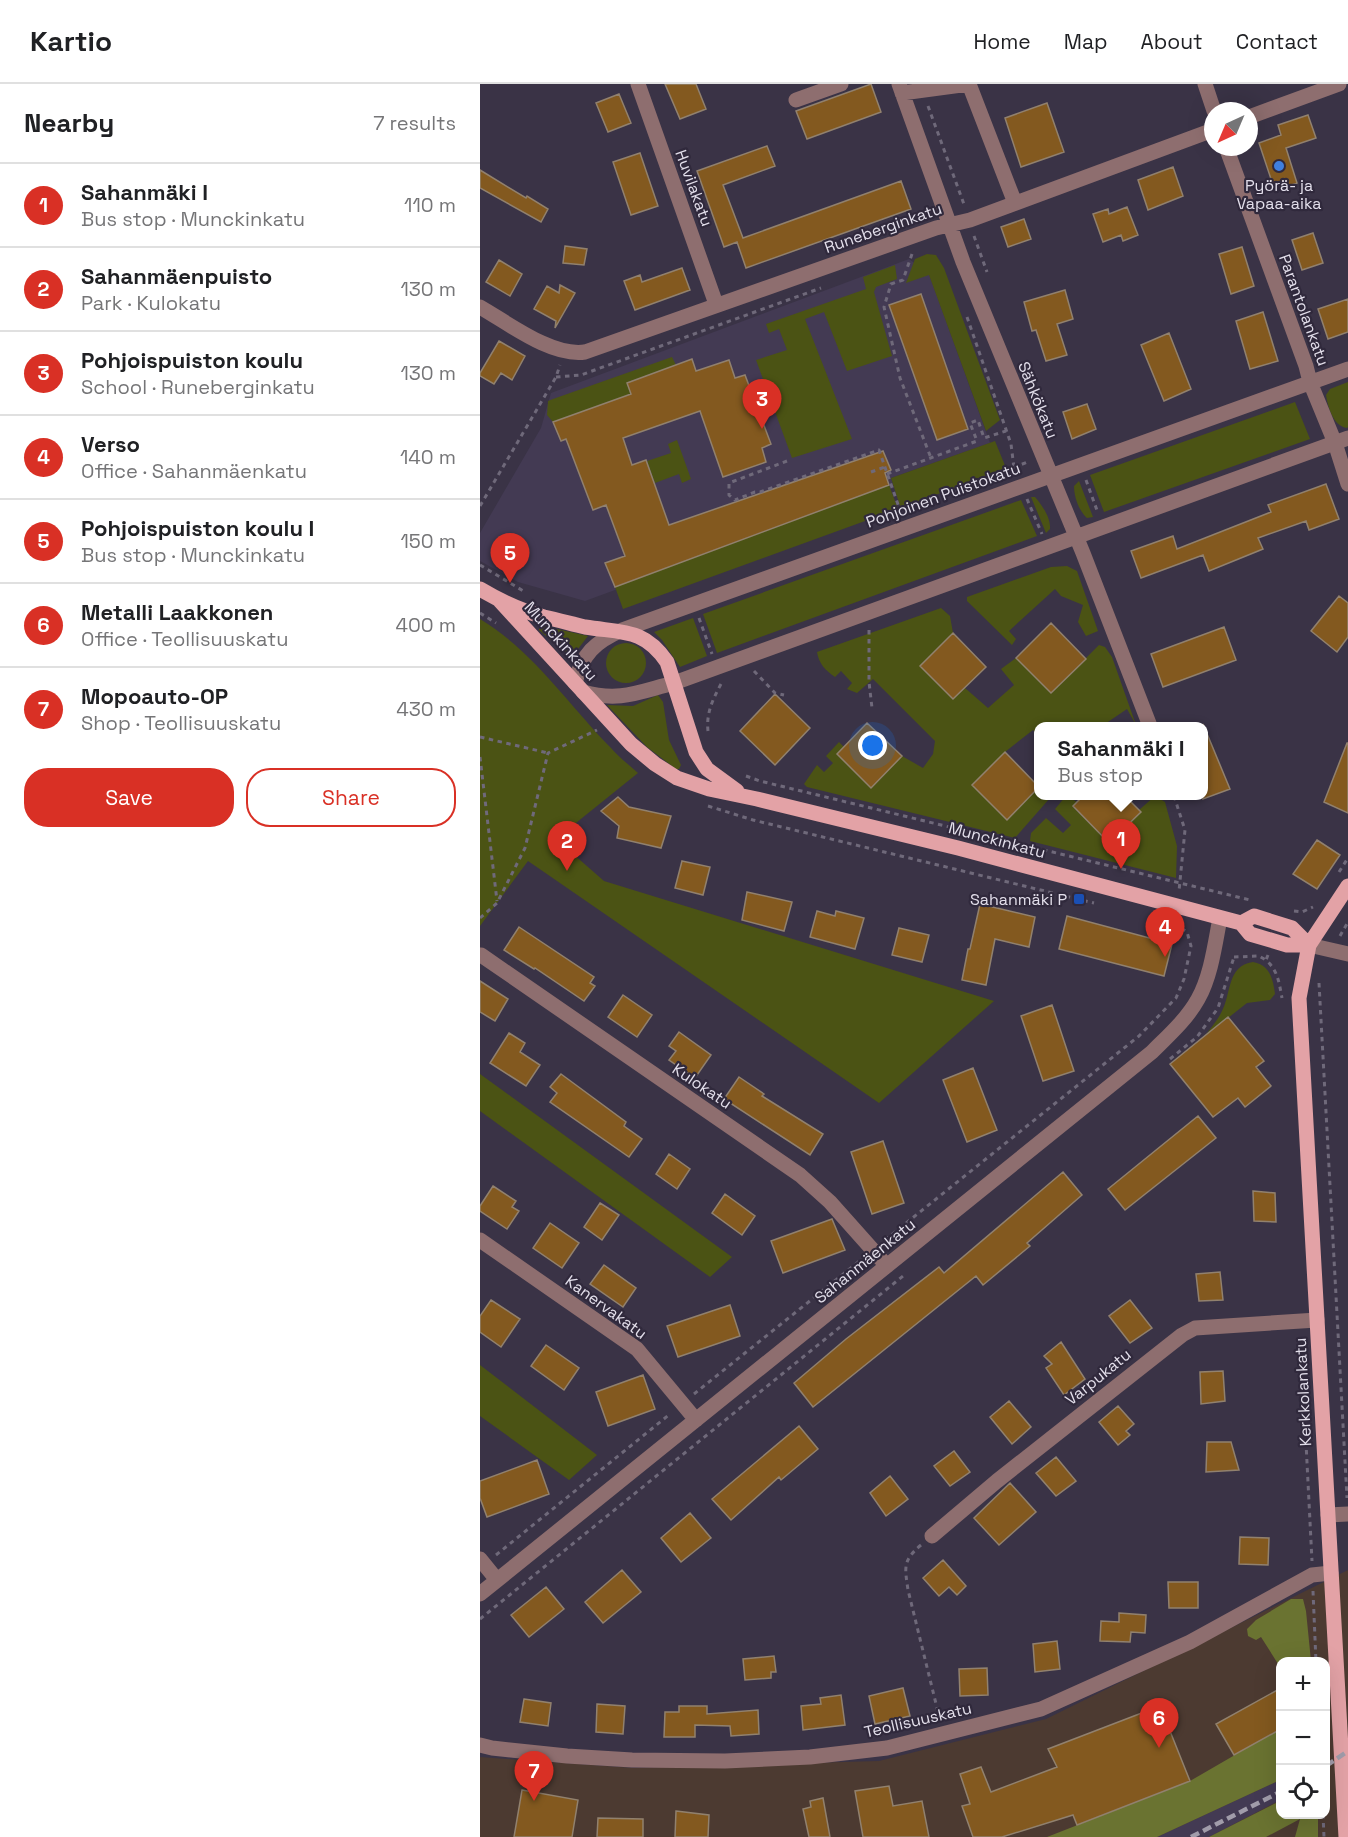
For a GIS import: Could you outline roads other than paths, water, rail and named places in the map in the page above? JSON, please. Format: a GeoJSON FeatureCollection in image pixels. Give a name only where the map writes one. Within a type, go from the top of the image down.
{"type":"FeatureCollection","features":[{"type":"Feature","properties":{"kind":"main road","name":"Munckinkatu"},"geometry":{"type":"LineString","coordinates":[[480,589],[500,601],[543,616],[586,627],[622,630],[647,641],[659,650],[667,662],[696,752],[708,770],[744,796]]}},
{"type":"Feature","properties":{"kind":"main road","name":"Munckinkatu"},"geometry":{"type":"LineString","coordinates":[[500,601],[631,744],[655,764],[677,778],[709,789],[958,848],[1241,923],[1250,934],[1287,945],[1309,945]]}},
{"type":"Feature","properties":{"kind":"main road"},"geometry":{"type":"LineString","coordinates":[[1309,945],[1348,886]]}},
{"type":"Feature","properties":{"kind":"main road","name":"Munckinkatu"},"geometry":{"type":"LineString","coordinates":[[1241,923],[1254,916],[1278,923],[1292,928],[1309,945]]}},
{"type":"Feature","properties":{"kind":"main road","name":"Kerkkolankatu"},"geometry":{"type":"LineString","coordinates":[[1309,945],[1299,998],[1346,1837]]}},
{"type":"Feature","properties":{"kind":"street","name":"Huvilakatu"},"geometry":{"type":"LineString","coordinates":[[638,84],[716,304]]}},
{"type":"Feature","properties":{"kind":"street"},"geometry":{"type":"LineString","coordinates":[[796,100],[841,84]]}},
{"type":"Feature","properties":{"kind":"street"},"geometry":{"type":"LineString","coordinates":[[900,88],[923,90],[969,84],[1015,203]]}},
{"type":"Feature","properties":{"kind":"street"},"geometry":{"type":"LineString","coordinates":[[1204,84],[1211,102]]}},
{"type":"Feature","properties":{"kind":"street"},"geometry":{"type":"LineString","coordinates":[[1258,114],[1339,84]]}},
{"type":"Feature","properties":{"kind":"street","name":"Sähkökatu"},"geometry":{"type":"LineString","coordinates":[[900,88],[949,224],[1148,722]]}},
{"type":"Feature","properties":{"kind":"street","name":"Runeberginkatu"},"geometry":{"type":"LineString","coordinates":[[480,307],[563,352],[574,354],[585,352],[716,304],[949,224],[970,220],[1204,133]]}},
{"type":"Feature","properties":{"kind":"street","name":"Parantolankatu"},"geometry":{"type":"LineString","coordinates":[[1229,156],[1310,382],[1341,441],[1348,484]]}},
{"type":"Feature","properties":{"kind":"street","name":"Pohjoinen Puistokatu"},"geometry":{"type":"LineString","coordinates":[[579,688],[582,662],[594,645],[622,630],[1348,369]]}},
{"type":"Feature","properties":{"kind":"street"},"geometry":{"type":"LineString","coordinates":[[579,688],[602,697],[615,697],[674,683],[1341,441]]}},
{"type":"Feature","properties":{"kind":"street","name":"Sahanmäenkatu"},"geometry":{"type":"LineString","coordinates":[[480,1594],[1152,1052],[1189,1012],[1203,989],[1220,918]]}},
{"type":"Feature","properties":{"kind":"street","name":"Munckinkatu"},"geometry":{"type":"LineString","coordinates":[[1309,945],[1348,954]]}},
{"type":"Feature","properties":{"kind":"street","name":"Kulokatu"},"geometry":{"type":"LineString","coordinates":[[481,955],[800,1175],[830,1202],[887,1266]]}},
{"type":"Feature","properties":{"kind":"street","name":"Kanervakatu"},"geometry":{"type":"LineString","coordinates":[[480,1240],[637,1349],[696,1420]]}},
{"type":"Feature","properties":{"kind":"street","name":"Varpukatu"},"geometry":{"type":"LineString","coordinates":[[932,1536],[997,1481],[1182,1335],[1195,1328],[1317,1320]]}},
{"type":"Feature","properties":{"kind":"street"},"geometry":{"type":"LineString","coordinates":[[1328,1515],[1348,1514]]}},
{"type":"Feature","properties":{"kind":"street"},"geometry":{"type":"LineString","coordinates":[[482,1562],[497,1580]]}},
{"type":"Feature","properties":{"kind":"street","name":"Teollisuuskatu"},"geometry":{"type":"LineString","coordinates":[[480,1745],[567,1756],[632,1760],[725,1761],[810,1757],[887,1748],[1041,1709],[1190,1642],[1312,1575],[1331,1573]]}},
{"type":"Feature","properties":{"kind":"railway"},"geometry":{"type":"LineString","coordinates":[[1327,1765],[1348,1751]]}},
{"type":"Feature","properties":{"kind":"railway"},"geometry":{"type":"LineString","coordinates":[[1191,1837],[1276,1794]]}},
{"type":"Feature","properties":{"kind":"place","name":"Pyörä- ja Vapaa-aika"},"geometry":{"type":"Point","coordinates":[1279,166]}},
{"type":"Feature","properties":{"kind":"place","name":"Pohjoispuiston koulu"},"geometry":{"type":"Point","coordinates":[762,429]}},
{"type":"Feature","properties":{"kind":"place","name":"Pohjoispuiston koulu I"},"geometry":{"type":"Point","coordinates":[510,583]}},
{"type":"Feature","properties":{"kind":"place","name":"Sahanmäki I"},"geometry":{"type":"Point","coordinates":[1121,869]}},
{"type":"Feature","properties":{"kind":"place","name":"Sahanmäenpuisto"},"geometry":{"type":"Point","coordinates":[567,871]}},
{"type":"Feature","properties":{"kind":"place","name":"Sahanmäki P"},"geometry":{"type":"Point","coordinates":[1079,899]}},
{"type":"Feature","properties":{"kind":"place","name":"Verso"},"geometry":{"type":"Point","coordinates":[1165,957]}},
{"type":"Feature","properties":{"kind":"place","name":"Metalli Laakkonen"},"geometry":{"type":"Point","coordinates":[1159,1748]}},
{"type":"Feature","properties":{"kind":"place","name":"Mopoauto-OP"},"geometry":{"type":"Point","coordinates":[534,1801]}}]}
